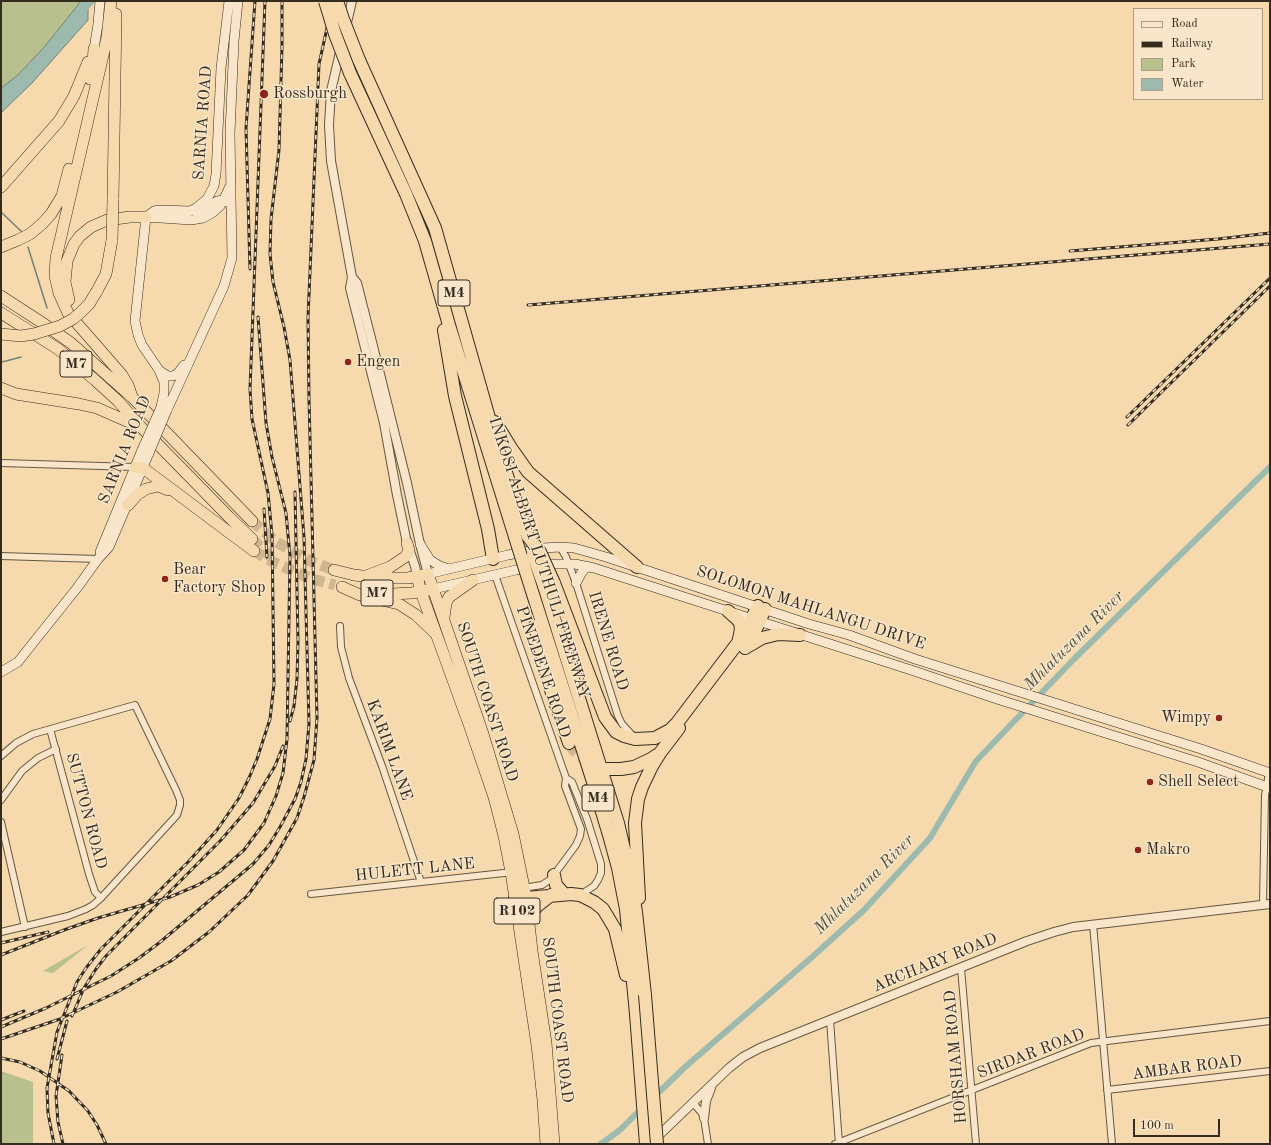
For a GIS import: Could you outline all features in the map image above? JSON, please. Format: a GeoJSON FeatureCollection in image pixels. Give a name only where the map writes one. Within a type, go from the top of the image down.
{"type":"FeatureCollection","features":[{"type":"Feature","properties":{"kind":"highway"},"geometry":{"type":"LineString","coordinates":[[111,1],[106,44],[56,258],[55,268],[56,284],[68,313],[124,379],[132,397]]}},
{"type":"Feature","properties":{"kind":"highway"},"geometry":{"type":"LineString","coordinates":[[1,334],[21,336],[34,334],[60,326],[73,319],[89,304],[106,274],[112,240],[116,1]]}},
{"type":"Feature","properties":{"kind":"highway","name":"INKOSI ALBERT LUTHULI FREEWAY"},"geometry":{"type":"LineString","coordinates":[[325,1],[335,34],[350,73],[425,240],[450,326],[521,536],[549,585],[616,817],[629,870],[636,912],[639,996],[636,1014],[646,1144]]}},
{"type":"Feature","properties":{"kind":"highway","name":"INKOSI ALBERT LUTHULI FREEWAY"},"geometry":{"type":"LineString","coordinates":[[337,1],[347,32],[359,60],[433,224],[521,536],[531,588],[613,848],[626,909],[639,996],[657,1144]]}},
{"type":"Feature","properties":{"kind":"highway"},"geometry":{"type":"LineString","coordinates":[[1,188],[59,121],[76,92],[94,49]]}},
{"type":"Feature","properties":{"kind":"highway"},"geometry":{"type":"LineString","coordinates":[[1,247],[30,234],[42,224],[51,214],[62,196],[91,75],[94,49]]}},
{"type":"Feature","properties":{"kind":"highway"},"geometry":{"type":"LineString","coordinates":[[86,333],[70,303],[65,287],[67,261],[74,244],[94,225],[114,219],[146,217]]}},
{"type":"Feature","properties":{"kind":"highway"},"geometry":{"type":"LineString","coordinates":[[435,274],[456,396],[488,529],[493,559]]}},
{"type":"Feature","properties":{"kind":"highway","name":"M7"},"geometry":{"type":"LineString","coordinates":[[1,296],[71,343],[132,397],[252,521]]}},
{"type":"Feature","properties":{"kind":"highway","name":"M7"},"geometry":{"type":"LineString","coordinates":[[1,313],[63,354],[118,401],[141,427],[252,539]]}},
{"type":"Feature","properties":{"kind":"highway"},"geometry":{"type":"LineString","coordinates":[[1,388],[16,394],[97,408],[141,427]]}},
{"type":"Feature","properties":{"kind":"highway"},"geometry":{"type":"LineString","coordinates":[[485,404],[511,448],[528,472],[637,567]]}},
{"type":"Feature","properties":{"kind":"highway"},"geometry":{"type":"LineString","coordinates":[[139,467],[254,551]]}},
{"type":"Feature","properties":{"kind":"highway"},"geometry":{"type":"LineString","coordinates":[[128,505],[140,492],[146,488],[156,486],[166,489],[182,498]]}},
{"type":"Feature","properties":{"kind":"highway"},"geometry":{"type":"LineString","coordinates":[[366,577],[390,567],[405,557],[408,551],[407,543]]}},
{"type":"Feature","properties":{"kind":"highway","name":"SOLOMON MAHLANGU DRIVE"},"geometry":{"type":"LineString","coordinates":[[334,570],[366,577],[379,578],[423,575]]}},
{"type":"Feature","properties":{"kind":"highway","name":"SOUTH COAST ROAD"},"geometry":{"type":"LineString","coordinates":[[423,575],[433,589],[446,628],[509,835],[520,893],[537,1044],[554,1144]]}},
{"type":"Feature","properties":{"kind":"highway","name":"SOUTH COAST ROAD"},"geometry":{"type":"LineString","coordinates":[[423,575],[421,592],[436,635],[478,736]]}},
{"type":"Feature","properties":{"kind":"highway"},"geometry":{"type":"LineString","coordinates":[[446,628],[444,617],[446,603],[449,597],[473,580]]}},
{"type":"Feature","properties":{"kind":"highway"},"geometry":{"type":"LineString","coordinates":[[549,585],[605,717],[616,732],[635,739],[655,738],[670,730],[756,621]]}},
{"type":"Feature","properties":{"kind":"highway","name":"SOLOMON MAHLANGU DRIVE"},"geometry":{"type":"LineString","coordinates":[[433,589],[421,592],[392,594],[339,586],[360,595],[399,604],[416,615],[436,635]]}},
{"type":"Feature","properties":{"kind":"highway"},"geometry":{"type":"LineString","coordinates":[[536,604],[535,626],[549,684],[569,743]]}},
{"type":"Feature","properties":{"kind":"highway"},"geometry":{"type":"LineString","coordinates":[[636,912],[640,895],[635,823],[636,810],[642,787],[660,753],[755,631],[756,621],[761,608]]}},
{"type":"Feature","properties":{"kind":"highway"},"geometry":{"type":"LineString","coordinates":[[728,611],[740,623],[740,635],[737,644]]}},
{"type":"Feature","properties":{"kind":"highway"},"geometry":{"type":"LineString","coordinates":[[734,658],[752,643],[762,638],[778,634],[800,635]]}},
{"type":"Feature","properties":{"kind":"highway"},"geometry":{"type":"LineString","coordinates":[[607,769],[634,767],[660,753]]}},
{"type":"Feature","properties":{"kind":"highway"},"geometry":{"type":"LineString","coordinates":[[554,875],[556,885],[564,894]]}},
{"type":"Feature","properties":{"kind":"highway"},"geometry":{"type":"LineString","coordinates":[[520,893],[580,895],[594,902],[603,909],[615,929],[624,970],[639,996]]}},
{"type":"Feature","properties":{"kind":"highway","name":"SOUTH COAST ROAD"},"geometry":{"type":"LineString","coordinates":[[520,893],[528,918],[527,952]]}},
{"type":"Feature","properties":{"kind":"highway"},"geometry":{"type":"LineString","coordinates":[[528,918],[537,906],[550,895]]}},
{"type":"Feature","properties":{"kind":"highway","name":"SOUTH COAST ROAD"},"geometry":{"type":"LineString","coordinates":[[546,1144],[547,1099]]}},
{"type":"Feature","properties":{"kind":"main road","name":"SARNIA ROAD"},"geometry":{"type":"LineString","coordinates":[[190,211],[207,199],[213,190],[216,180],[222,68],[229,1]]}},
{"type":"Feature","properties":{"kind":"main road","name":"SARNIA ROAD"},"geometry":{"type":"LineString","coordinates":[[98,559],[164,408],[191,356],[229,274],[232,258],[227,203],[231,182],[231,99],[238,1]]}},
{"type":"Feature","properties":{"kind":"main road"},"geometry":{"type":"LineString","coordinates":[[94,49],[100,3]]}},
{"type":"Feature","properties":{"kind":"main road"},"geometry":{"type":"LineString","coordinates":[[146,217],[156,210],[202,210],[216,201],[227,203]]}},
{"type":"Feature","properties":{"kind":"main road"},"geometry":{"type":"LineString","coordinates":[[146,217],[198,220],[227,203]]}},
{"type":"Feature","properties":{"kind":"main road","name":"SARNIA ROAD"},"geometry":{"type":"LineString","coordinates":[[146,217],[135,320],[142,345],[162,376],[164,388],[164,408]]}},
{"type":"Feature","properties":{"kind":"main road"},"geometry":{"type":"LineString","coordinates":[[159,370],[168,376],[173,376],[178,373],[191,356]]}},
{"type":"Feature","properties":{"kind":"main road","name":"SARNIA ROAD"},"geometry":{"type":"LineString","coordinates":[[1,672],[18,662],[109,547],[128,505],[139,467]]}},
{"type":"Feature","properties":{"kind":"main road"},"geometry":{"type":"LineString","coordinates":[[420,544],[430,560],[449,569]]}},
{"type":"Feature","properties":{"kind":"main road","name":"SOLOMON MAHLANGU DRIVE"},"geometry":{"type":"LineString","coordinates":[[423,575],[543,548],[560,547],[587,551],[849,635],[915,659],[1201,749],[1269,773]]}},
{"type":"Feature","properties":{"kind":"main road","name":"SOLOMON MAHLANGU DRIVE"},"geometry":{"type":"LineString","coordinates":[[433,589],[516,570],[554,564],[568,563],[587,566],[994,698],[1198,762],[1268,787]]}},
{"type":"Feature","properties":{"kind":"main road"},"geometry":{"type":"LineString","coordinates":[[576,583],[587,566]]}},
{"type":"Feature","properties":{"kind":"street","name":"SOUTH COAST ROAD"},"geometry":{"type":"LineString","coordinates":[[352,1],[332,82],[329,125],[331,161],[352,277],[357,283],[357,301],[388,422],[400,454],[420,544],[423,575]]}},
{"type":"Feature","properties":{"kind":"street","name":"SOUTH COAST ROAD"},"geometry":{"type":"LineString","coordinates":[[388,422],[390,456],[407,543],[416,566],[423,575]]}},
{"type":"Feature","properties":{"kind":"street"},"geometry":{"type":"LineString","coordinates":[[390,456],[400,454]]}},
{"type":"Feature","properties":{"kind":"street"},"geometry":{"type":"LineString","coordinates":[[1,463],[139,467]]}},
{"type":"Feature","properties":{"kind":"street","name":"IRENE ROAD"},"geometry":{"type":"LineString","coordinates":[[560,547],[576,583],[618,716],[627,731],[635,739]]}},
{"type":"Feature","properties":{"kind":"street"},"geometry":{"type":"LineString","coordinates":[[1,556],[98,559]]}},
{"type":"Feature","properties":{"kind":"street","name":"PINEDENE ROAD"},"geometry":{"type":"LineString","coordinates":[[495,575],[566,778],[565,786],[579,822],[580,836]]}},
{"type":"Feature","properties":{"kind":"street","name":"KARIM LANE"},"geometry":{"type":"LineString","coordinates":[[340,626],[341,646],[349,678],[382,766],[421,882]]}},
{"type":"Feature","properties":{"kind":"street"},"geometry":{"type":"LineString","coordinates":[[1,756],[24,739],[50,729],[135,705],[180,800],[179,811],[101,898],[86,909],[68,916],[1,932]]}},
{"type":"Feature","properties":{"kind":"street","name":"SUTTON ROAD"},"geometry":{"type":"LineString","coordinates":[[50,729],[89,874],[95,892],[101,898]]}},
{"type":"Feature","properties":{"kind":"street"},"geometry":{"type":"LineString","coordinates":[[1,800],[22,771],[38,758],[56,749]]}},
{"type":"Feature","properties":{"kind":"street"},"geometry":{"type":"LineString","coordinates":[[1267,904],[1269,773]]}},
{"type":"Feature","properties":{"kind":"street","name":"PINEDENE ROAD"},"geometry":{"type":"LineString","coordinates":[[566,778],[572,782],[592,833],[600,860],[601,873],[598,880],[594,886],[580,895]]}},
{"type":"Feature","properties":{"kind":"street"},"geometry":{"type":"LineString","coordinates":[[1,822],[25,927]]}},
{"type":"Feature","properties":{"kind":"street"},"geometry":{"type":"LineString","coordinates":[[520,893],[546,883],[554,875],[576,845],[580,836],[587,833],[592,833]]}},
{"type":"Feature","properties":{"kind":"street","name":"HULETT LANE"},"geometry":{"type":"LineString","coordinates":[[312,894],[516,872]]}},
{"type":"Feature","properties":{"kind":"street","name":"ARCHARY ROAD"},"geometry":{"type":"LineString","coordinates":[[650,1144],[715,1080],[738,1061],[760,1048],[961,968],[1054,932],[1073,927],[1267,904]]}},
{"type":"Feature","properties":{"kind":"street"},"geometry":{"type":"LineString","coordinates":[[1094,924],[1112,1144]]}},
{"type":"Feature","properties":{"kind":"street","name":"HORSHAM ROAD"},"geometry":{"type":"LineString","coordinates":[[961,968],[976,1144]]}},
{"type":"Feature","properties":{"kind":"street"},"geometry":{"type":"LineString","coordinates":[[830,1020],[838,1143]]}},
{"type":"Feature","properties":{"kind":"street","name":"SIRDAR ROAD"},"geometry":{"type":"LineString","coordinates":[[838,1143],[1090,1044],[1270,1021]]}},
{"type":"Feature","properties":{"kind":"street","name":"AMBAR ROAD"},"geometry":{"type":"LineString","coordinates":[[1107,1090],[1270,1071]]}},
{"type":"Feature","properties":{"kind":"street"},"geometry":{"type":"LineString","coordinates":[[704,1118],[708,1094],[715,1080]]}},
{"type":"Feature","properties":{"kind":"street"},"geometry":{"type":"LineString","coordinates":[[693,1103],[704,1118],[707,1128],[708,1144]]}},
{"type":"Feature","properties":{"kind":"green space"},"geometry":{"type":"Polygon","coordinates":[[[1,1],[81,1],[46,45],[18,75],[1,88],[1,1]]]}},
{"type":"Feature","properties":{"kind":"green space"},"geometry":{"type":"Polygon","coordinates":[[[88,945],[53,973],[43,971],[88,945]]]}},
{"type":"Feature","properties":{"kind":"green space"},"geometry":{"type":"Polygon","coordinates":[[[1,1071],[33,1082],[33,1144],[1,1144],[1,1071]]]}},
{"type":"Feature","properties":{"kind":"water"},"geometry":{"type":"Polygon","coordinates":[[[81,1],[88,1],[88,20],[32,83],[1,113],[1,88],[18,75],[46,45],[81,1]]]}},
{"type":"Feature","properties":{"kind":"waterway"},"geometry":{"type":"LineString","coordinates":[[83,11],[92,1]]}},
{"type":"Feature","properties":{"kind":"waterway"},"geometry":{"type":"LineString","coordinates":[[1,212],[22,232]]}},
{"type":"Feature","properties":{"kind":"waterway"},"geometry":{"type":"LineString","coordinates":[[28,247],[47,308]]}},
{"type":"Feature","properties":{"kind":"waterway"},"geometry":{"type":"LineString","coordinates":[[1,362],[21,357]]}},
{"type":"Feature","properties":{"kind":"waterway","name":"Mhlatuzana River"},"geometry":{"type":"LineString","coordinates":[[653,1098],[685,1067],[864,910],[930,838],[976,761],[1074,659],[1270,467]]}},
{"type":"Feature","properties":{"kind":"waterway","name":"Mhlatuzana River"},"geometry":{"type":"LineString","coordinates":[[601,1144],[620,1130],[642,1108]]}},
{"type":"Feature","properties":{"kind":"tunnel"},"geometry":{"type":"LineString","coordinates":[[252,521],[275,541],[290,550],[310,561],[334,570]]}},
{"type":"Feature","properties":{"kind":"tunnel"},"geometry":{"type":"LineString","coordinates":[[252,539],[271,557]]}},
{"type":"Feature","properties":{"kind":"tunnel"},"geometry":{"type":"LineString","coordinates":[[254,551],[277,564],[312,579],[335,585]]}},
{"type":"Feature","properties":{"kind":"tunnel"},"geometry":{"type":"LineString","coordinates":[[569,743],[574,750],[591,763]]}},
{"type":"Feature","properties":{"kind":"railway"},"geometry":{"type":"LineString","coordinates":[[250,269],[246,128],[255,1]]}},
{"type":"Feature","properties":{"kind":"railway"},"geometry":{"type":"LineString","coordinates":[[54,1144],[48,1113],[47,1088],[57,1032],[77,982],[101,949],[189,861],[217,830],[239,798],[249,778],[270,719],[274,684],[272,535],[268,493],[252,419],[250,389],[265,1]]}},
{"type":"Feature","properties":{"kind":"railway"},"geometry":{"type":"LineString","coordinates":[[1,1027],[46,1008],[111,976],[159,943],[253,864],[269,845],[280,827],[295,799],[301,782],[306,759],[309,724],[304,537],[290,360],[273,282],[270,254],[271,219],[279,150],[282,1]]}},
{"type":"Feature","properties":{"kind":"railway"},"geometry":{"type":"LineString","coordinates":[[1,1039],[60,1019],[117,992],[171,961],[209,932],[248,895],[273,861],[297,818],[304,797],[314,760],[317,718],[308,318],[319,64],[333,1]]}},
{"type":"Feature","properties":{"kind":"railway"},"geometry":{"type":"LineString","coordinates":[[1070,251],[1218,239],[1270,233]]}},
{"type":"Feature","properties":{"kind":"railway"},"geometry":{"type":"LineString","coordinates":[[528,305],[1270,244]]}},
{"type":"Feature","properties":{"kind":"railway"},"geometry":{"type":"LineString","coordinates":[[1127,417],[1270,278]]}},
{"type":"Feature","properties":{"kind":"railway"},"geometry":{"type":"LineString","coordinates":[[1128,425],[1270,286]]}},
{"type":"Feature","properties":{"kind":"railway"},"geometry":{"type":"LineString","coordinates":[[1,955],[64,930],[98,918],[170,897],[198,885],[219,872],[244,850],[264,823],[276,796],[283,773],[287,739],[290,556],[286,513],[272,457],[266,423],[258,317]]}},
{"type":"Feature","properties":{"kind":"railway"},"geometry":{"type":"LineString","coordinates":[[290,721],[294,706],[297,679],[298,641],[295,492]]}},
{"type":"Feature","properties":{"kind":"railway"},"geometry":{"type":"LineString","coordinates":[[264,509],[267,557]]}},
{"type":"Feature","properties":{"kind":"railway"},"geometry":{"type":"LineString","coordinates":[[72,1016],[84,988],[106,956],[221,840],[253,803],[275,766],[283,746]]}},
{"type":"Feature","properties":{"kind":"railway"},"geometry":{"type":"LineString","coordinates":[[1,943],[48,932]]}},
{"type":"Feature","properties":{"kind":"railway"},"geometry":{"type":"LineString","coordinates":[[1,1020],[24,1011]]}},
{"type":"Feature","properties":{"kind":"railway"},"geometry":{"type":"LineString","coordinates":[[57,1059],[67,1021]]}},
{"type":"Feature","properties":{"kind":"railway"},"geometry":{"type":"LineString","coordinates":[[62,1055],[56,1096],[58,1122],[63,1144]]}},
{"type":"Feature","properties":{"kind":"railway"},"geometry":{"type":"LineString","coordinates":[[1,1058],[20,1062],[40,1071],[69,1091],[88,1111],[106,1144]]}},
{"type":"Feature","properties":{"kind":"place","name":"Rossburgh"},"geometry":{"type":"Point","coordinates":[264,94]}},
{"type":"Feature","properties":{"kind":"place","name":"Engen"},"geometry":{"type":"Point","coordinates":[348,362]}},
{"type":"Feature","properties":{"kind":"place","name":"Bear Factory Shop"},"geometry":{"type":"Point","coordinates":[165,579]}},
{"type":"Feature","properties":{"kind":"place","name":"Wimpy"},"geometry":{"type":"Point","coordinates":[1219,718]}},
{"type":"Feature","properties":{"kind":"place","name":"Shell Select"},"geometry":{"type":"Point","coordinates":[1150,782]}},
{"type":"Feature","properties":{"kind":"place","name":"Makro"},"geometry":{"type":"Point","coordinates":[1138,850]}}]}
